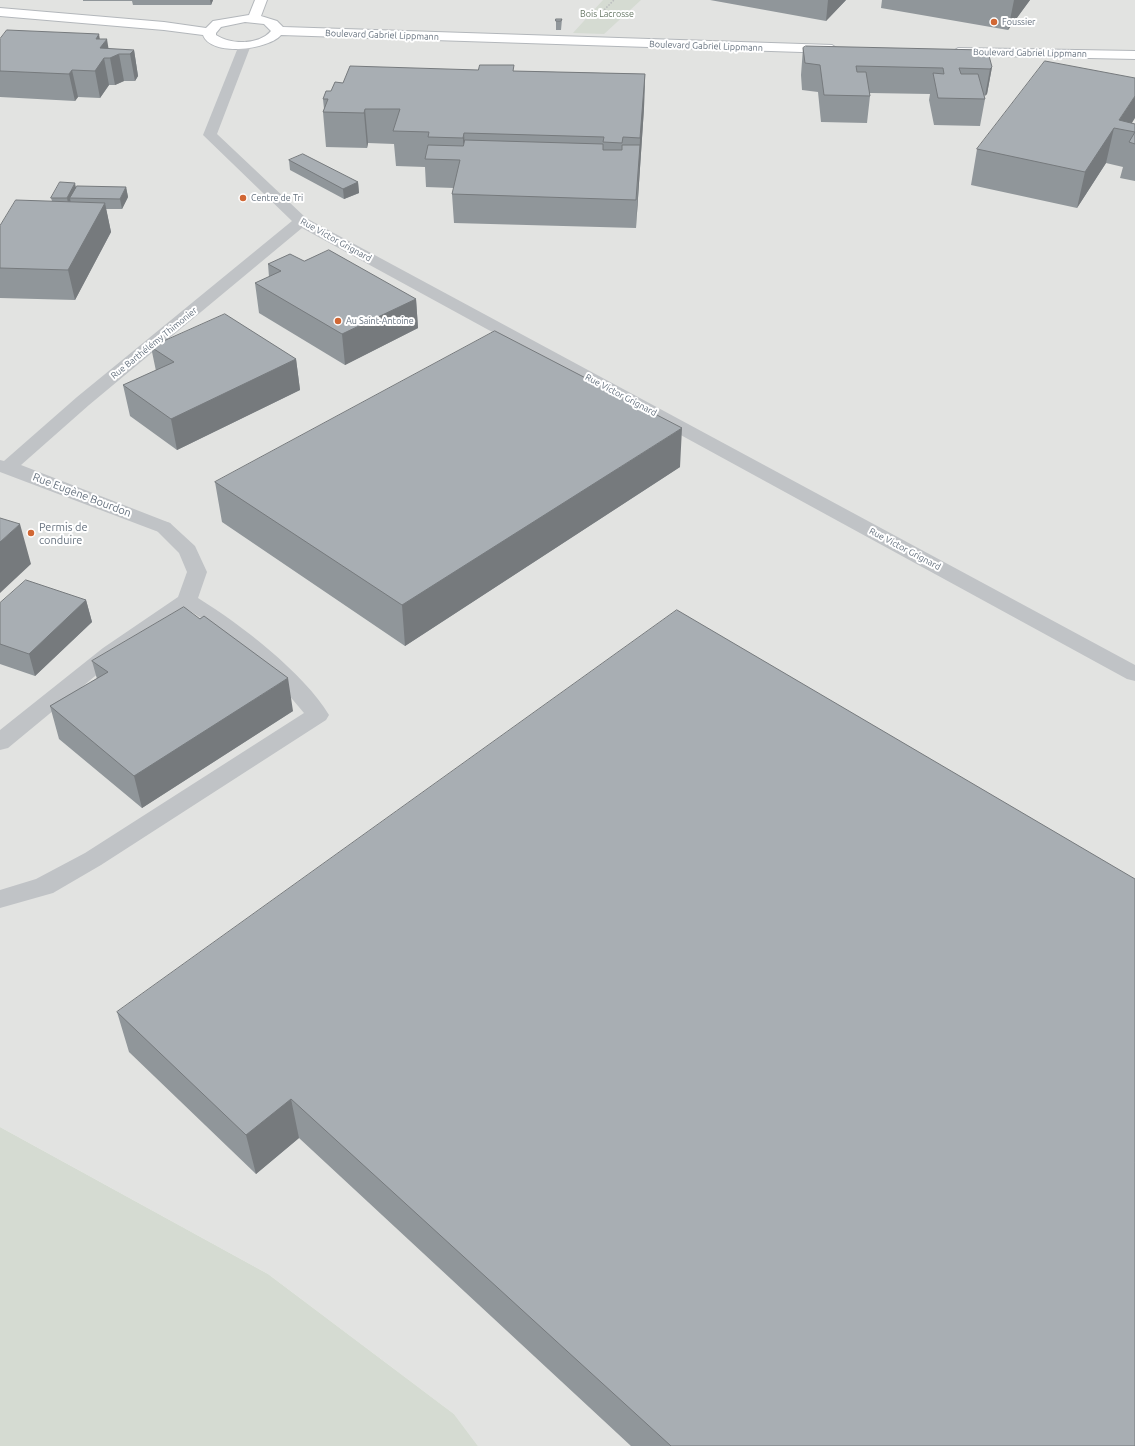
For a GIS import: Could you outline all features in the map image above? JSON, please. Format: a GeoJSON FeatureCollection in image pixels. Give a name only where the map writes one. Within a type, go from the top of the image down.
{"type":"FeatureCollection","features":[{"type":"Feature","properties":{"kind":"street"},"geometry":{"type":"LineString","coordinates":[[254,18],[261,0]]}},
{"type":"Feature","properties":{"kind":"street"},"geometry":{"type":"LineString","coordinates":[[0,12],[164,26],[209,32]]}},
{"type":"Feature","properties":{"kind":"street"},"geometry":{"type":"LineString","coordinates":[[254,18],[272,23],[278,31],[276,35],[264,42],[245,45],[233,45],[214,41],[210,37],[209,32],[217,24],[225,21],[254,18]]}},
{"type":"Feature","properties":{"kind":"street","name":"Boulevard Gabriel Lippmann"},"geometry":{"type":"LineString","coordinates":[[278,31],[846,49]]}},
{"type":"Feature","properties":{"kind":"street","name":"Rue Victor Grignard"},"geometry":{"type":"LineString","coordinates":[[245,45],[210,135],[302,222],[1135,674]]}},
{"type":"Feature","properties":{"kind":"street","name":"Boulevard Gabriel Lippmann"},"geometry":{"type":"LineString","coordinates":[[948,52],[1135,55]]}},
{"type":"Feature","properties":{"kind":"street","name":"Rue Barthélémy Thimonier"},"geometry":{"type":"LineString","coordinates":[[4,466],[302,222]]}},
{"type":"Feature","properties":{"kind":"street","name":"Rue Eugène Bourdon"},"geometry":{"type":"LineString","coordinates":[[4,466],[163,527],[188,550],[197,572],[187,600]]}},
{"type":"Feature","properties":{"kind":"street"},"geometry":{"type":"LineString","coordinates":[[0,742],[110,653],[187,600],[217,619],[284,676],[318,715],[93,859],[44,886],[0,899]]}},
{"type":"Feature","properties":{"kind":"shaded area"},"geometry":{"type":"Polygon","coordinates":[[[0,0],[1135,0],[1135,1446],[478,1446],[454,1414],[268,1274],[0,1127],[0,0]]]}},
{"type":"Feature","properties":{"kind":"green space","name":"Bois Lacrosse"},"geometry":{"type":"Polygon","coordinates":[[[603,0],[641,0],[604,34],[573,33],[603,0]]]}},
{"type":"Feature","properties":{"kind":"green space"},"geometry":{"type":"Polygon","coordinates":[[[0,1127],[268,1274],[454,1414],[478,1446],[0,1446],[0,1127]]]}},
{"type":"Feature","properties":{"kind":"building"},"geometry":{"type":"Polygon","coordinates":[[[556,19],[562,19],[561,21],[556,21],[556,19]]]}},
{"type":"Feature","properties":{"kind":"building"},"geometry":{"type":"Polygon","coordinates":[[[7,30],[99,34],[96,39],[107,39],[100,48],[134,50],[130,54],[119,54],[110,58],[104,58],[95,71],[72,70],[69,74],[0,71],[0,39],[7,30]]]}},
{"type":"Feature","properties":{"kind":"building"},"geometry":{"type":"Polygon","coordinates":[[[806,46],[984,50],[988,52],[992,67],[990,69],[959,68],[961,74],[978,74],[985,99],[938,98],[933,73],[944,74],[943,68],[856,66],[857,72],[866,72],[870,96],[824,95],[820,65],[805,63],[803,48],[806,46]]]}},
{"type":"Feature","properties":{"kind":"building"},"geometry":{"type":"Polygon","coordinates":[[[1045,61],[1135,78],[1135,96],[1119,120],[1135,124],[1135,132],[1114,128],[1085,172],[977,149],[1045,61]]]}},
{"type":"Feature","properties":{"kind":"building"},"geometry":{"type":"Polygon","coordinates":[[[480,65],[514,65],[513,71],[645,74],[640,138],[623,137],[622,143],[603,142],[604,137],[464,133],[463,138],[428,137],[429,132],[393,131],[400,109],[365,109],[364,113],[323,112],[328,99],[323,99],[326,91],[331,91],[335,82],[343,83],[350,66],[478,70],[480,65]]]}},
{"type":"Feature","properties":{"kind":"building"},"geometry":{"type":"Polygon","coordinates":[[[1135,132],[1135,144],[1129,142],[1135,132]]]}},
{"type":"Feature","properties":{"kind":"building"},"geometry":{"type":"Polygon","coordinates":[[[465,140],[603,144],[603,150],[622,150],[622,145],[640,145],[636,200],[452,194],[460,160],[425,159],[428,145],[463,146],[465,140]]]}},
{"type":"Feature","properties":{"kind":"building"},"geometry":{"type":"Polygon","coordinates":[[[303,154],[358,182],[343,189],[289,160],[303,154]]]}},
{"type":"Feature","properties":{"kind":"building"},"geometry":{"type":"Polygon","coordinates":[[[60,182],[75,183],[67,198],[51,198],[60,182]]]}},
{"type":"Feature","properties":{"kind":"building"},"geometry":{"type":"Polygon","coordinates":[[[77,186],[126,187],[120,199],[70,198],[77,186]]]}},
{"type":"Feature","properties":{"kind":"building"},"geometry":{"type":"Polygon","coordinates":[[[16,200],[105,203],[68,270],[0,268],[0,226],[16,200]]]}},
{"type":"Feature","properties":{"kind":"building"},"geometry":{"type":"Polygon","coordinates":[[[329,250],[416,299],[342,334],[255,283],[281,271],[268,264],[290,254],[304,261],[329,250]]]}},
{"type":"Feature","properties":{"kind":"building"},"geometry":{"type":"Polygon","coordinates":[[[225,314],[296,359],[171,419],[123,385],[174,362],[151,347],[225,314]]]}},
{"type":"Feature","properties":{"kind":"building"},"geometry":{"type":"Polygon","coordinates":[[[495,331],[682,428],[402,605],[215,482],[495,331]]]}},
{"type":"Feature","properties":{"kind":"building"},"geometry":{"type":"Polygon","coordinates":[[[0,518],[20,524],[0,542],[0,518]]]}},
{"type":"Feature","properties":{"kind":"building"},"geometry":{"type":"Polygon","coordinates":[[[26,580],[86,600],[29,654],[0,644],[0,603],[26,580]]]}},
{"type":"Feature","properties":{"kind":"building"},"geometry":{"type":"Polygon","coordinates":[[[184,607],[200,619],[204,616],[288,678],[134,776],[50,706],[108,672],[92,661],[184,607]]]}},
{"type":"Feature","properties":{"kind":"building"},"geometry":{"type":"Polygon","coordinates":[[[677,610],[1135,879],[1135,1446],[671,1446],[291,1099],[246,1135],[117,1012],[677,610]]]}},
{"type":"Feature","properties":{"kind":"place","name":"Foussier"},"geometry":{"type":"Point","coordinates":[994,22]}},
{"type":"Feature","properties":{"kind":"place","name":"Centre de Tri"},"geometry":{"type":"Point","coordinates":[243,198]}},
{"type":"Feature","properties":{"kind":"place","name":"Au Saint-Antoine"},"geometry":{"type":"Point","coordinates":[338,321]}},
{"type":"Feature","properties":{"kind":"place","name":"Permis de conduire"},"geometry":{"type":"Point","coordinates":[31,533]}}]}
